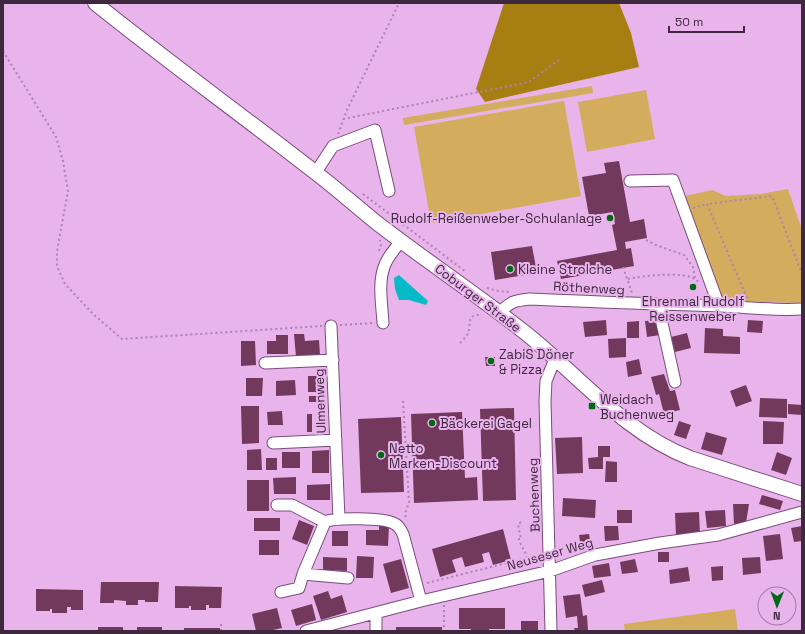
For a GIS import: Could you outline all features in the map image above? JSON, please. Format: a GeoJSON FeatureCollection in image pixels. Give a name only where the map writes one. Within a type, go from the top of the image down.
{"type":"FeatureCollection","features":[{"type":"Feature","properties":{"kind":"main road","name":"Coburger Straße"},"geometry":{"type":"LineString","coordinates":[[95,3],[208,91],[316,172],[377,223],[493,314],[524,332],[625,421],[659,444],[690,458],[802,494]]}},
{"type":"Feature","properties":{"kind":"street"},"geometry":{"type":"LineString","coordinates":[[316,172],[333,146],[375,130],[389,191]]}},
{"type":"Feature","properties":{"kind":"street"},"geometry":{"type":"LineString","coordinates":[[630,180],[673,180],[717,301]]}},
{"type":"Feature","properties":{"kind":"street"},"geometry":{"type":"LineString","coordinates":[[383,323],[381,285],[384,269],[388,259],[401,241]]}},
{"type":"Feature","properties":{"kind":"street","name":"Röthenweg"},"geometry":{"type":"LineString","coordinates":[[493,314],[514,301],[530,299],[658,305],[717,301],[752,308],[789,310],[802,309]]}},
{"type":"Feature","properties":{"kind":"street"},"geometry":{"type":"LineString","coordinates":[[658,305],[675,382]]}},
{"type":"Feature","properties":{"kind":"street","name":"Ulmenweg"},"geometry":{"type":"LineString","coordinates":[[331,326],[339,519]]}},
{"type":"Feature","properties":{"kind":"street","name":"Buchenweg"},"geometry":{"type":"LineString","coordinates":[[551,631],[545,401],[546,381],[555,359]]}},
{"type":"Feature","properties":{"kind":"street","name":"Ulmenweg"},"geometry":{"type":"LineString","coordinates":[[265,364],[332,360]]}},
{"type":"Feature","properties":{"kind":"street","name":"Ulmenweg"},"geometry":{"type":"LineString","coordinates":[[273,443],[336,440]]}},
{"type":"Feature","properties":{"kind":"street"},"geometry":{"type":"LineString","coordinates":[[277,505],[292,505],[325,522]]}},
{"type":"Feature","properties":{"kind":"street","name":"Neuseser Weg"},"geometry":{"type":"LineString","coordinates":[[306,631],[550,571],[595,555],[660,543],[718,536],[802,512]]}},
{"type":"Feature","properties":{"kind":"street"},"geometry":{"type":"LineString","coordinates":[[281,592],[299,588],[303,574],[325,522],[332,519],[375,519],[391,522],[399,526],[403,534],[420,602]]}},
{"type":"Feature","properties":{"kind":"street"},"geometry":{"type":"LineString","coordinates":[[303,574],[348,578]]}},
{"type":"Feature","properties":{"kind":"street"},"geometry":{"type":"LineString","coordinates":[[376,613],[376,631]]}},
{"type":"Feature","properties":{"kind":"path"},"geometry":{"type":"LineString","coordinates":[[333,146],[343,119],[399,3]]}},
{"type":"Feature","properties":{"kind":"path"},"geometry":{"type":"LineString","coordinates":[[3,51],[56,137],[64,161],[68,191],[57,251],[58,266],[65,284],[94,314],[122,339],[383,323]]}},
{"type":"Feature","properties":{"kind":"path"},"geometry":{"type":"LineString","coordinates":[[343,119],[529,82],[560,60]]}},
{"type":"Feature","properties":{"kind":"path"},"geometry":{"type":"LineString","coordinates":[[684,211],[707,204],[772,196],[802,274]]}},
{"type":"Feature","properties":{"kind":"path"},"geometry":{"type":"LineString","coordinates":[[707,204],[752,308]]}},
{"type":"Feature","properties":{"kind":"path"},"geometry":{"type":"LineString","coordinates":[[377,236],[381,241],[379,252]]}},
{"type":"Feature","properties":{"kind":"path"},"geometry":{"type":"LineString","coordinates":[[646,240],[656,246],[684,255],[693,267],[695,279]]}},
{"type":"Feature","properties":{"kind":"path"},"geometry":{"type":"LineString","coordinates":[[623,267],[632,293]]}},
{"type":"Feature","properties":{"kind":"path"},"geometry":{"type":"LineString","coordinates":[[628,279],[644,276],[679,275],[695,279],[717,301]]}},
{"type":"Feature","properties":{"kind":"path"},"geometry":{"type":"LineString","coordinates":[[460,343],[467,335],[469,322],[473,316],[493,314]]}},
{"type":"Feature","properties":{"kind":"path"},"geometry":{"type":"LineString","coordinates":[[403,402],[409,502],[405,514],[408,526],[403,534]]}},
{"type":"Feature","properties":{"kind":"path"},"geometry":{"type":"LineString","coordinates":[[521,522],[518,524],[521,539],[519,539],[520,547],[525,551],[528,558]]}},
{"type":"Feature","properties":{"kind":"path"},"geometry":{"type":"LineString","coordinates":[[416,586],[550,552]]}},
{"type":"Feature","properties":{"kind":"path"},"geometry":{"type":"LineString","coordinates":[[444,596],[444,631]]}},
{"type":"Feature","properties":{"kind":"path"},"geometry":{"type":"LineString","coordinates":[[221,621],[221,631]]}},
{"type":"Feature","properties":{"kind":"shaded area"},"geometry":{"type":"Polygon","coordinates":[[[504,3],[619,3],[631,33],[639,67],[485,102],[476,89],[504,3]]]}},
{"type":"Feature","properties":{"kind":"shaded area"},"geometry":{"type":"Polygon","coordinates":[[[592,86],[593,93],[404,125],[403,118],[592,86]]]}},
{"type":"Feature","properties":{"kind":"shaded area"},"geometry":{"type":"Polygon","coordinates":[[[646,90],[655,139],[587,152],[578,102],[646,90]]]}},
{"type":"Feature","properties":{"kind":"shaded area"},"geometry":{"type":"Polygon","coordinates":[[[564,101],[581,196],[431,223],[414,127],[564,101]]]}},
{"type":"Feature","properties":{"kind":"shaded area"},"geometry":{"type":"Polygon","coordinates":[[[788,189],[802,230],[802,303],[723,301],[685,196],[712,190],[726,196],[761,194],[788,189]]]}},
{"type":"Feature","properties":{"kind":"shaded area"},"geometry":{"type":"Polygon","coordinates":[[[399,275],[428,301],[426,305],[409,300],[399,300],[395,289],[394,278],[399,275]]]}},
{"type":"Feature","properties":{"kind":"shaded area"},"geometry":{"type":"Polygon","coordinates":[[[735,609],[738,631],[625,631],[624,624],[735,609]]]}},
{"type":"Feature","properties":{"kind":"building"},"geometry":{"type":"Polygon","coordinates":[[[619,161],[630,222],[644,219],[647,238],[625,242],[626,249],[631,248],[634,266],[561,279],[557,261],[617,250],[612,225],[615,224],[613,212],[589,216],[582,177],[606,173],[604,163],[619,161]]]}},
{"type":"Feature","properties":{"kind":"building"},"geometry":{"type":"Polygon","coordinates":[[[532,246],[537,273],[495,280],[491,252],[532,246]]]}},
{"type":"Feature","properties":{"kind":"building"},"geometry":{"type":"Polygon","coordinates":[[[606,320],[607,335],[585,337],[583,322],[606,320]]]}},
{"type":"Feature","properties":{"kind":"building"},"geometry":{"type":"Polygon","coordinates":[[[659,320],[660,335],[647,337],[645,321],[659,320]]]}},
{"type":"Feature","properties":{"kind":"building"},"geometry":{"type":"Polygon","coordinates":[[[748,320],[763,321],[762,333],[747,332],[748,320]]]}},
{"type":"Feature","properties":{"kind":"building"},"geometry":{"type":"Polygon","coordinates":[[[639,321],[639,338],[627,338],[627,322],[639,321]]]}},
{"type":"Feature","properties":{"kind":"building"},"geometry":{"type":"Polygon","coordinates":[[[705,328],[723,329],[723,336],[740,337],[740,354],[704,353],[705,328]]]}},
{"type":"Feature","properties":{"kind":"building"},"geometry":{"type":"Polygon","coordinates":[[[687,333],[691,348],[675,352],[671,337],[687,333]]]}},
{"type":"Feature","properties":{"kind":"building"},"geometry":{"type":"Polygon","coordinates":[[[294,334],[304,334],[305,341],[319,340],[320,355],[296,357],[294,334]]]}},
{"type":"Feature","properties":{"kind":"building"},"geometry":{"type":"Polygon","coordinates":[[[276,335],[288,335],[288,354],[267,354],[267,341],[276,341],[276,335]]]}},
{"type":"Feature","properties":{"kind":"building"},"geometry":{"type":"Polygon","coordinates":[[[626,338],[626,357],[609,358],[608,339],[626,338]]]}},
{"type":"Feature","properties":{"kind":"building"},"geometry":{"type":"Polygon","coordinates":[[[241,341],[255,341],[256,365],[241,366],[241,341]]]}},
{"type":"Feature","properties":{"kind":"building"},"geometry":{"type":"Polygon","coordinates":[[[485,357],[495,357],[495,366],[486,366],[485,357]]]}},
{"type":"Feature","properties":{"kind":"building"},"geometry":{"type":"Polygon","coordinates":[[[639,359],[642,374],[628,377],[626,362],[639,359]]]}},
{"type":"Feature","properties":{"kind":"building"},"geometry":{"type":"Polygon","coordinates":[[[664,374],[670,391],[675,390],[680,410],[664,414],[659,394],[656,395],[651,377],[664,374]]]}},
{"type":"Feature","properties":{"kind":"building"},"geometry":{"type":"Polygon","coordinates":[[[308,376],[319,376],[319,392],[308,392],[308,376]]]}},
{"type":"Feature","properties":{"kind":"building"},"geometry":{"type":"Polygon","coordinates":[[[246,378],[263,378],[262,396],[246,396],[246,378]]]}},
{"type":"Feature","properties":{"kind":"building"},"geometry":{"type":"Polygon","coordinates":[[[295,380],[296,395],[276,396],[276,381],[295,380]]]}},
{"type":"Feature","properties":{"kind":"building"},"geometry":{"type":"Polygon","coordinates":[[[746,385],[752,401],[736,407],[730,391],[746,385]]]}},
{"type":"Feature","properties":{"kind":"building"},"geometry":{"type":"Polygon","coordinates":[[[309,396],[319,396],[319,402],[309,402],[309,396]]]}},
{"type":"Feature","properties":{"kind":"building"},"geometry":{"type":"Polygon","coordinates":[[[760,398],[787,399],[787,418],[759,417],[760,398]]]}},
{"type":"Feature","properties":{"kind":"building"},"geometry":{"type":"Polygon","coordinates":[[[788,404],[802,405],[802,415],[788,414],[788,404]]]}},
{"type":"Feature","properties":{"kind":"building"},"geometry":{"type":"Polygon","coordinates":[[[241,406],[259,406],[259,443],[242,444],[241,406]]]}},
{"type":"Feature","properties":{"kind":"building"},"geometry":{"type":"Polygon","coordinates":[[[514,408],[516,500],[483,501],[480,409],[514,408]]]}},
{"type":"Feature","properties":{"kind":"building"},"geometry":{"type":"Polygon","coordinates":[[[282,411],[283,425],[268,425],[267,412],[282,411]]]}},
{"type":"Feature","properties":{"kind":"building"},"geometry":{"type":"Polygon","coordinates":[[[462,412],[465,478],[477,477],[478,500],[414,503],[411,414],[462,412]]]}},
{"type":"Feature","properties":{"kind":"building"},"geometry":{"type":"Polygon","coordinates":[[[307,414],[312,414],[312,432],[307,432],[307,414]]]}},
{"type":"Feature","properties":{"kind":"building","name":"Netto Marken-Discount"},"geometry":{"type":"Polygon","coordinates":[[[401,417],[404,492],[361,493],[358,419],[401,417]]]}},
{"type":"Feature","properties":{"kind":"building"},"geometry":{"type":"Polygon","coordinates":[[[679,421],[691,425],[686,439],[674,435],[679,421]]]}},
{"type":"Feature","properties":{"kind":"building"},"geometry":{"type":"Polygon","coordinates":[[[763,421],[784,422],[783,444],[763,444],[763,421]]]}},
{"type":"Feature","properties":{"kind":"building"},"geometry":{"type":"Polygon","coordinates":[[[706,432],[727,438],[722,455],[701,449],[706,432]]]}},
{"type":"Feature","properties":{"kind":"building"},"geometry":{"type":"Polygon","coordinates":[[[582,437],[583,473],[557,474],[555,438],[582,437]]]}},
{"type":"Feature","properties":{"kind":"building"},"geometry":{"type":"Polygon","coordinates":[[[598,446],[610,446],[610,457],[603,457],[603,469],[589,469],[588,458],[598,457],[598,446]]]}},
{"type":"Feature","properties":{"kind":"building"},"geometry":{"type":"Polygon","coordinates":[[[261,449],[262,470],[247,470],[247,450],[261,449]]]}},
{"type":"Feature","properties":{"kind":"building"},"geometry":{"type":"Polygon","coordinates":[[[329,450],[329,473],[312,473],[312,451],[329,450]]]}},
{"type":"Feature","properties":{"kind":"building"},"geometry":{"type":"Polygon","coordinates":[[[282,452],[300,452],[300,468],[282,468],[282,452]]]}},
{"type":"Feature","properties":{"kind":"building"},"geometry":{"type":"Polygon","coordinates":[[[777,452],[792,458],[786,475],[771,470],[777,452]]]}},
{"type":"Feature","properties":{"kind":"building"},"geometry":{"type":"Polygon","coordinates":[[[266,458],[277,458],[277,470],[266,470],[266,458]]]}},
{"type":"Feature","properties":{"kind":"building"},"geometry":{"type":"Polygon","coordinates":[[[606,461],[617,462],[617,482],[605,482],[606,461]]]}},
{"type":"Feature","properties":{"kind":"building"},"geometry":{"type":"Polygon","coordinates":[[[296,477],[296,494],[274,494],[273,478],[296,477]]]}},
{"type":"Feature","properties":{"kind":"building"},"geometry":{"type":"Polygon","coordinates":[[[247,480],[269,480],[269,511],[247,511],[247,480]]]}},
{"type":"Feature","properties":{"kind":"building"},"geometry":{"type":"Polygon","coordinates":[[[330,484],[330,500],[307,500],[307,485],[330,484]]]}},
{"type":"Feature","properties":{"kind":"building"},"geometry":{"type":"Polygon","coordinates":[[[762,495],[783,501],[780,510],[759,504],[762,495]]]}},
{"type":"Feature","properties":{"kind":"building"},"geometry":{"type":"Polygon","coordinates":[[[563,498],[596,500],[595,518],[562,516],[563,498]]]}},
{"type":"Feature","properties":{"kind":"building"},"geometry":{"type":"Polygon","coordinates":[[[733,504],[749,504],[746,523],[734,524],[733,504]]]}},
{"type":"Feature","properties":{"kind":"building"},"geometry":{"type":"Polygon","coordinates":[[[617,510],[632,510],[632,523],[617,523],[617,510]]]}},
{"type":"Feature","properties":{"kind":"building"},"geometry":{"type":"Polygon","coordinates":[[[725,510],[726,526],[707,528],[705,511],[725,510]]]}},
{"type":"Feature","properties":{"kind":"building"},"geometry":{"type":"Polygon","coordinates":[[[699,512],[700,535],[676,536],[675,513],[699,512]]]}},
{"type":"Feature","properties":{"kind":"building"},"geometry":{"type":"Polygon","coordinates":[[[254,518],[280,518],[280,531],[254,531],[254,518]]]}},
{"type":"Feature","properties":{"kind":"building"},"geometry":{"type":"Polygon","coordinates":[[[299,520],[314,526],[307,545],[292,539],[299,520]]]}},
{"type":"Feature","properties":{"kind":"building"},"geometry":{"type":"Polygon","coordinates":[[[379,526],[389,526],[388,546],[366,545],[366,530],[379,530],[379,526]]]}},
{"type":"Feature","properties":{"kind":"building"},"geometry":{"type":"Polygon","coordinates":[[[604,526],[618,526],[619,540],[605,541],[604,526]]]}},
{"type":"Feature","properties":{"kind":"building"},"geometry":{"type":"Polygon","coordinates":[[[802,526],[802,541],[794,542],[791,528],[802,526]]]}},
{"type":"Feature","properties":{"kind":"building"},"geometry":{"type":"Polygon","coordinates":[[[503,529],[511,560],[493,565],[489,552],[482,554],[484,562],[465,567],[462,557],[452,560],[456,572],[440,577],[432,549],[503,529]]]}},
{"type":"Feature","properties":{"kind":"building"},"geometry":{"type":"Polygon","coordinates":[[[332,531],[348,531],[348,546],[332,546],[332,531]]]}},
{"type":"Feature","properties":{"kind":"building"},"geometry":{"type":"Polygon","coordinates":[[[589,534],[591,546],[581,548],[579,535],[589,534]]]}},
{"type":"Feature","properties":{"kind":"building"},"geometry":{"type":"Polygon","coordinates":[[[780,534],[783,559],[766,561],[763,536],[780,534]]]}},
{"type":"Feature","properties":{"kind":"building"},"geometry":{"type":"Polygon","coordinates":[[[259,540],[279,540],[279,555],[259,555],[259,540]]]}},
{"type":"Feature","properties":{"kind":"building"},"geometry":{"type":"Polygon","coordinates":[[[658,552],[669,552],[669,562],[658,562],[658,552]]]}},
{"type":"Feature","properties":{"kind":"building"},"geometry":{"type":"Polygon","coordinates":[[[357,556],[374,557],[373,578],[356,578],[357,556]]]}},
{"type":"Feature","properties":{"kind":"building"},"geometry":{"type":"Polygon","coordinates":[[[323,557],[347,558],[347,571],[323,570],[323,557]]]}},
{"type":"Feature","properties":{"kind":"building"},"geometry":{"type":"Polygon","coordinates":[[[760,557],[761,573],[743,575],[742,558],[760,557]]]}},
{"type":"Feature","properties":{"kind":"building"},"geometry":{"type":"Polygon","coordinates":[[[401,559],[409,588],[391,593],[383,564],[401,559]]]}},
{"type":"Feature","properties":{"kind":"building"},"geometry":{"type":"Polygon","coordinates":[[[635,559],[638,572],[622,574],[620,562],[635,559]]]}},
{"type":"Feature","properties":{"kind":"building"},"geometry":{"type":"Polygon","coordinates":[[[609,563],[611,576],[594,578],[592,566],[609,563]]]}},
{"type":"Feature","properties":{"kind":"building"},"geometry":{"type":"Polygon","coordinates":[[[723,566],[723,580],[712,581],[711,567],[723,566]]]}},
{"type":"Feature","properties":{"kind":"building"},"geometry":{"type":"Polygon","coordinates":[[[688,567],[690,581],[670,584],[669,570],[688,567]]]}},
{"type":"Feature","properties":{"kind":"building"},"geometry":{"type":"Polygon","coordinates":[[[602,580],[605,592],[585,597],[582,585],[602,580]]]}},
{"type":"Feature","properties":{"kind":"building"},"geometry":{"type":"Polygon","coordinates":[[[101,582],[159,582],[158,602],[145,602],[145,600],[138,600],[138,605],[126,605],[126,601],[114,600],[114,603],[100,603],[101,582]]]}},
{"type":"Feature","properties":{"kind":"building"},"geometry":{"type":"Polygon","coordinates":[[[175,586],[222,587],[221,608],[209,608],[209,605],[206,605],[206,610],[191,610],[191,606],[189,606],[189,608],[175,608],[175,586]]]}},
{"type":"Feature","properties":{"kind":"building"},"geometry":{"type":"Polygon","coordinates":[[[36,589],[83,590],[83,610],[71,610],[71,607],[67,607],[67,613],[52,613],[52,609],[50,609],[50,611],[36,611],[36,589]]]}},
{"type":"Feature","properties":{"kind":"building"},"geometry":{"type":"Polygon","coordinates":[[[328,591],[331,599],[342,595],[347,612],[321,620],[313,596],[328,591]]]}},
{"type":"Feature","properties":{"kind":"building"},"geometry":{"type":"Polygon","coordinates":[[[580,594],[583,616],[587,615],[588,631],[575,631],[574,628],[578,628],[577,616],[566,618],[563,596],[580,594]]]}},
{"type":"Feature","properties":{"kind":"building"},"geometry":{"type":"Polygon","coordinates":[[[312,604],[316,620],[296,626],[291,610],[312,604]]]}},
{"type":"Feature","properties":{"kind":"building"},"geometry":{"type":"Polygon","coordinates":[[[277,608],[282,628],[269,631],[256,631],[252,614],[277,608]]]}},
{"type":"Feature","properties":{"kind":"building"},"geometry":{"type":"Polygon","coordinates":[[[459,608],[505,608],[505,629],[471,631],[471,629],[459,629],[459,608]]]}},
{"type":"Feature","properties":{"kind":"building"},"geometry":{"type":"Polygon","coordinates":[[[521,621],[538,621],[538,631],[521,631],[521,621]]]}},
{"type":"Feature","properties":{"kind":"building"},"geometry":{"type":"Polygon","coordinates":[[[98,627],[123,627],[123,631],[98,631],[98,627]]]}},
{"type":"Feature","properties":{"kind":"building"},"geometry":{"type":"Polygon","coordinates":[[[137,627],[162,627],[162,631],[137,631],[137,627]]]}},
{"type":"Feature","properties":{"kind":"building"},"geometry":{"type":"Polygon","coordinates":[[[396,627],[442,627],[442,631],[396,631],[396,627]]]}},
{"type":"Feature","properties":{"kind":"building"},"geometry":{"type":"Polygon","coordinates":[[[184,628],[220,628],[220,631],[184,631],[184,628]]]}},
{"type":"Feature","properties":{"kind":"place","name":"Rudolf-Reißenweber-Schulanlage"},"geometry":{"type":"Point","coordinates":[610,218]}},
{"type":"Feature","properties":{"kind":"place","name":"Kleine Strolche"},"geometry":{"type":"Point","coordinates":[510,269]}},
{"type":"Feature","properties":{"kind":"place","name":"Ehrenmal Rudolf Reissenweber"},"geometry":{"type":"Point","coordinates":[693,287]}},
{"type":"Feature","properties":{"kind":"place","name":"ZabiS Döner & Pizza"},"geometry":{"type":"Point","coordinates":[491,361]}},
{"type":"Feature","properties":{"kind":"place","name":"Weidach Buchenweg"},"geometry":{"type":"Point","coordinates":[592,406]}},
{"type":"Feature","properties":{"kind":"place","name":"Bäckerei Gagel"},"geometry":{"type":"Point","coordinates":[432,423]}},
{"type":"Feature","properties":{"kind":"place","name":"Netto Marken-Discount"},"geometry":{"type":"Point","coordinates":[381,455]}}]}
